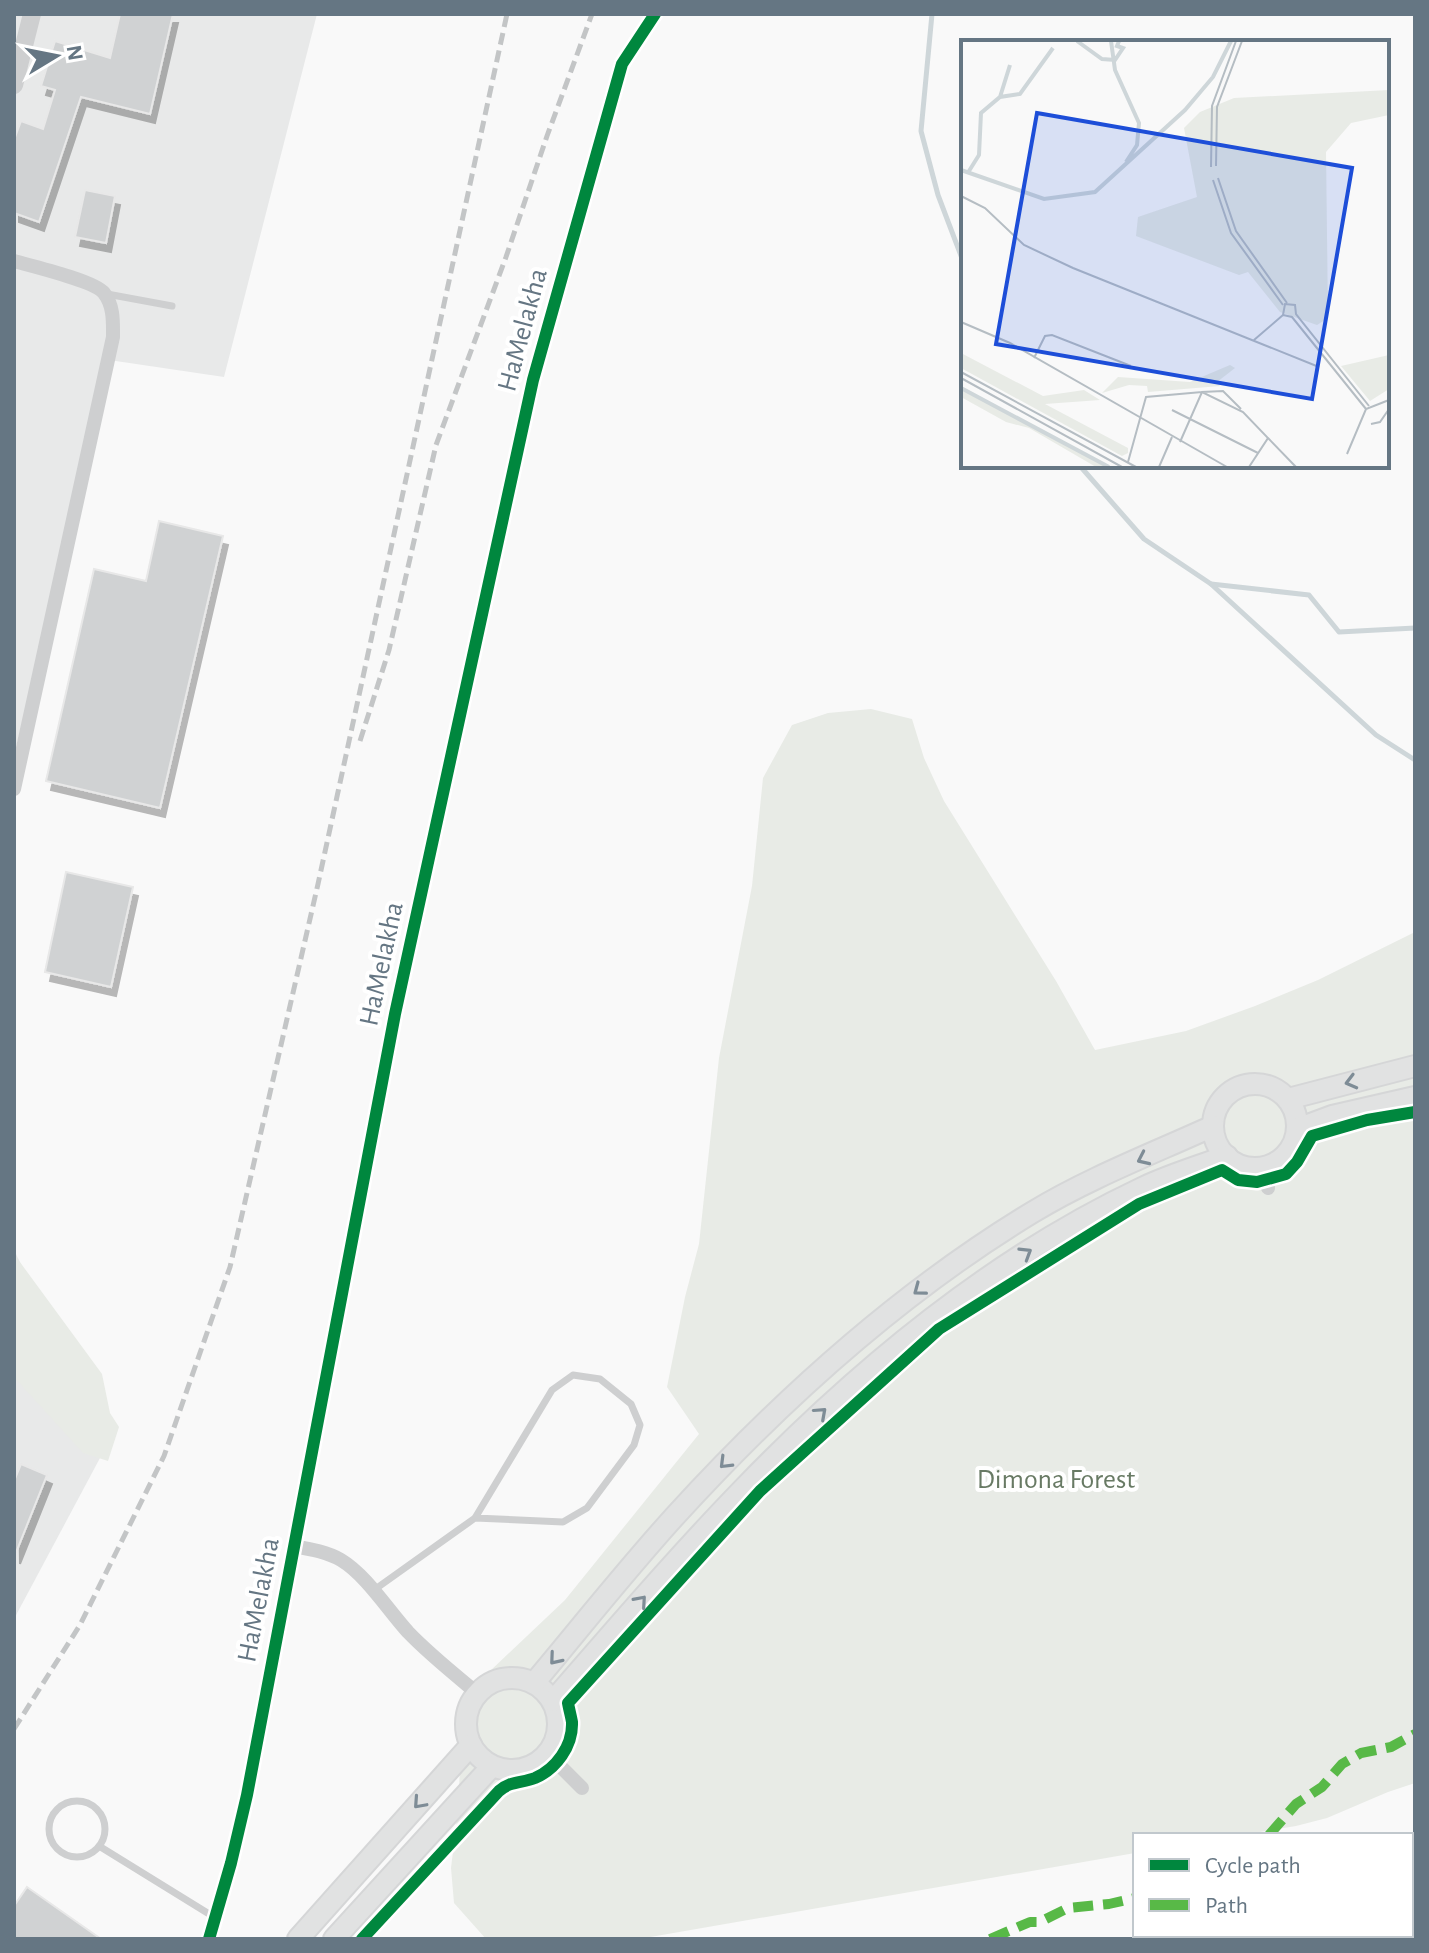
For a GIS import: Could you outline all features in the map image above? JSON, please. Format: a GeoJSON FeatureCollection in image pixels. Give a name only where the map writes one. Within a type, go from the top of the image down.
{"type":"FeatureCollection","features":[{"type":"Feature","properties":{"kind":"main road"},"geometry":{"type":"LineString","coordinates":[[1288,1099],[1415,1066]]}},
{"type":"Feature","properties":{"kind":"main road"},"geometry":{"type":"LineString","coordinates":[[1252,1083],[1267,1085],[1288,1099],[1297,1120],[1297,1129],[1287,1154],[1274,1164],[1251,1168],[1236,1164],[1222,1152],[1213,1126],[1216,1109],[1225,1097],[1238,1087],[1252,1083]]}},
{"type":"Feature","properties":{"kind":"main road"},"geometry":{"type":"LineString","coordinates":[[1297,1129],[1332,1116],[1415,1097]]}},
{"type":"Feature","properties":{"kind":"main road"},"geometry":{"type":"LineString","coordinates":[[534,1683],[672,1519],[721,1467],[789,1400],[900,1305],[974,1249],[1036,1210],[1213,1126]]}},
{"type":"Feature","properties":{"kind":"main road"},"geometry":{"type":"LineString","coordinates":[[553,1701],[743,1488],[820,1414],[931,1320],[991,1275],[1104,1207],[1144,1187],[1227,1156]]}},
{"type":"Feature","properties":{"kind":"main road"},"geometry":{"type":"LineString","coordinates":[[523,1678],[534,1683],[553,1701],[558,1714],[555,1742],[548,1754],[528,1768],[504,1770],[492,1766],[471,1745],[467,1735],[467,1713],[471,1702],[486,1685],[498,1679],[523,1678]]}},
{"type":"Feature","properties":{"kind":"main road"},"geometry":{"type":"LineString","coordinates":[[298,1939],[471,1745]]}},
{"type":"Feature","properties":{"kind":"main road"},"geometry":{"type":"LineString","coordinates":[[334,1939],[492,1766]]}},
{"type":"Feature","properties":{"kind":"street"},"geometry":{"type":"LineString","coordinates":[[14,85],[32,14]]}},
{"type":"Feature","properties":{"kind":"street","name":"HaMelakha"},"geometry":{"type":"LineString","coordinates":[[209,1939],[247,1795],[395,1014],[533,380],[622,64],[655,14]]}},
{"type":"Feature","properties":{"kind":"street"},"geometry":{"type":"LineString","coordinates":[[14,261],[98,287],[111,305],[113,337],[14,789]]}},
{"type":"Feature","properties":{"kind":"street"},"geometry":{"type":"LineString","coordinates":[[1262,1167],[1268,1188]]}},
{"type":"Feature","properties":{"kind":"street"},"geometry":{"type":"LineString","coordinates":[[294,1546],[339,1559],[355,1570],[429,1653],[477,1693]]}},
{"type":"Feature","properties":{"kind":"street"},"geometry":{"type":"LineString","coordinates":[[548,1754],[582,1788]]}},
{"type":"Feature","properties":{"kind":"lane"},"geometry":{"type":"LineString","coordinates":[[104,294],[172,306]]}},
{"type":"Feature","properties":{"kind":"lane"},"geometry":{"type":"LineString","coordinates":[[373,1591],[475,1518],[552,1390],[573,1375],[600,1379],[631,1404],[640,1425],[634,1445],[587,1508],[563,1522],[475,1518]]}},
{"type":"Feature","properties":{"kind":"lane"},"geometry":{"type":"LineString","coordinates":[[75,1801],[92,1805],[103,1820],[104,1838],[99,1846],[93,1853],[75,1858],[58,1850],[52,1843],[49,1825],[58,1808],[75,1801]]}},
{"type":"Feature","properties":{"kind":"lane"},"geometry":{"type":"LineString","coordinates":[[99,1846],[216,1918]]}},
{"type":"Feature","properties":{"kind":"shaded area"},"geometry":{"type":"Polygon","coordinates":[[[14,14],[317,14],[224,377],[109,360],[14,756],[14,14]]]}},
{"type":"Feature","properties":{"kind":"shaded area"},"geometry":{"type":"Polygon","coordinates":[[[14,1250],[108,1443],[14,1619],[14,1250]]]}},
{"type":"Feature","properties":{"kind":"green space","name":"Dimona Forest"},"geometry":{"type":"Polygon","coordinates":[[[871,709],[912,719],[924,758],[944,801],[1056,981],[1095,1050],[1186,1031],[1255,1006],[1318,980],[1415,932],[1415,1783],[1327,1818],[1296,1826],[1254,1833],[1133,1833],[1133,1853],[639,1939],[486,1939],[454,1903],[451,1868],[460,1767],[489,1672],[565,1600],[699,1434],[667,1387],[699,1244],[719,1058],[752,886],[763,778],[792,725],[828,713],[871,709]]]}},
{"type":"Feature","properties":{"kind":"green space"},"geometry":{"type":"Polygon","coordinates":[[[14,1254],[102,1374],[110,1413],[119,1427],[108,1461],[83,1453],[14,1377],[14,1254]]]}},
{"type":"Feature","properties":{"kind":"building"},"geometry":{"type":"Polygon","coordinates":[[[120,14],[173,14],[150,114],[81,97],[39,222],[14,213],[14,140],[21,121],[43,129],[55,90],[41,86],[55,41],[110,58],[120,14]]]}},
{"type":"Feature","properties":{"kind":"building"},"geometry":{"type":"Polygon","coordinates":[[[85,190],[115,196],[106,243],[75,237],[85,190]]]}},
{"type":"Feature","properties":{"kind":"building"},"geometry":{"type":"Polygon","coordinates":[[[159,521],[223,536],[160,808],[46,781],[94,569],[146,581],[159,521]]]}},
{"type":"Feature","properties":{"kind":"building"},"geometry":{"type":"Polygon","coordinates":[[[66,872],[133,887],[111,987],[45,972],[66,872]]]}},
{"type":"Feature","properties":{"kind":"building"},"geometry":{"type":"Polygon","coordinates":[[[21,1464],[47,1475],[15,1555],[14,1481],[21,1464]]]}},
{"type":"Feature","properties":{"kind":"building"},"geometry":{"type":"Polygon","coordinates":[[[27,1887],[101,1939],[14,1939],[14,1906],[27,1887]]]}},
{"type":"Feature","properties":{"kind":"waterway"},"geometry":{"type":"LineString","coordinates":[[932,14],[921,131],[938,195],[961,256]]}},
{"type":"Feature","properties":{"kind":"waterway"},"geometry":{"type":"LineString","coordinates":[[1082,468],[1144,539],[1211,584],[1376,735],[1415,760]]}},
{"type":"Feature","properties":{"kind":"waterway"},"geometry":{"type":"LineString","coordinates":[[1211,584],[1309,595],[1339,632],[1415,628]]}},
{"type":"Feature","properties":{"kind":"railway"},"geometry":{"type":"LineString","coordinates":[[14,1729],[80,1625],[164,1456],[230,1267],[318,884],[507,14]]}},
{"type":"Feature","properties":{"kind":"railway"},"geometry":{"type":"LineString","coordinates":[[360,741],[389,650],[436,445],[592,14]]}},
{"type":"Feature","properties":{"kind":"marked path"},"geometry":{"type":"LineString","coordinates":[[1271,1833],[1296,1804],[1322,1787],[1342,1764],[1361,1753],[1391,1747],[1415,1734]]}},
{"type":"Feature","properties":{"kind":"marked path"},"geometry":{"type":"LineString","coordinates":[[990,1939],[1030,1922],[1040,1922],[1068,1908],[1133,1898]]}},
{"type":"Feature","properties":{"kind":"cycle path"},"geometry":{"type":"LineString","coordinates":[[209,1939],[247,1795],[395,1014],[533,380],[622,64],[655,14]]}},
{"type":"Feature","properties":{"kind":"cycle path"},"geometry":{"type":"LineString","coordinates":[[362,1939],[499,1791],[535,1778],[556,1763],[572,1731],[568,1703],[760,1491],[939,1329],[1139,1204],[1222,1170],[1238,1180],[1257,1182],[1286,1174],[1312,1136],[1367,1120],[1415,1112]]}}]}
